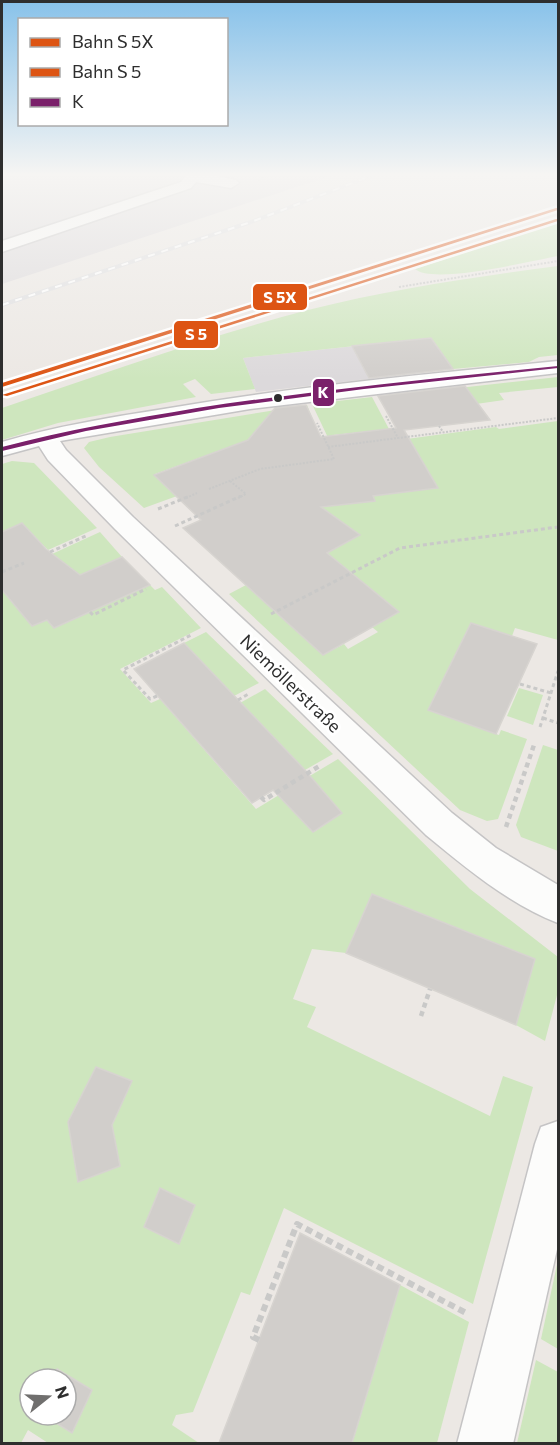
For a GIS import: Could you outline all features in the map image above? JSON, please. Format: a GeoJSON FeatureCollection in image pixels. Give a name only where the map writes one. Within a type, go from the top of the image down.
{"type":"FeatureCollection","features":[{"type":"Feature","properties":{"kind":"street"},"geometry":{"type":"LineString","coordinates":[[2,449],[45,436],[210,407],[558,367]]}},
{"type":"Feature","properties":{"kind":"street","name":"Niemöllerstraße"},"geometry":{"type":"LineString","coordinates":[[45,436],[57,455],[146,526],[178,574],[439,824],[483,860],[558,905]]}},
{"type":"Feature","properties":{"kind":"street"},"geometry":{"type":"LineString","coordinates":[[485,1443],[558,1144]]}},
{"type":"Feature","properties":{"kind":"path"},"geometry":{"type":"LineString","coordinates":[[399,287],[558,261]]}},
{"type":"Feature","properties":{"kind":"path"},"geometry":{"type":"LineString","coordinates":[[369,387],[398,438]]}},
{"type":"Feature","properties":{"kind":"path"},"geometry":{"type":"LineString","coordinates":[[208,489],[261,469],[334,459],[305,395]]}},
{"type":"Feature","properties":{"kind":"path"},"geometry":{"type":"LineString","coordinates":[[328,447],[558,415]]}},
{"type":"Feature","properties":{"kind":"path"},"geometry":{"type":"LineString","coordinates":[[439,426],[443,432]]}},
{"type":"Feature","properties":{"kind":"path"},"geometry":{"type":"LineString","coordinates":[[146,526],[246,494],[230,481]]}},
{"type":"Feature","properties":{"kind":"path"},"geometry":{"type":"LineString","coordinates":[[146,526],[196,493]]}},
{"type":"Feature","properties":{"kind":"path"},"geometry":{"type":"LineString","coordinates":[[157,696],[150,699],[123,670],[231,625],[400,548],[558,526]]}},
{"type":"Feature","properties":{"kind":"path"},"geometry":{"type":"LineString","coordinates":[[2,571],[24,563]]}},
{"type":"Feature","properties":{"kind":"path"},"geometry":{"type":"LineString","coordinates":[[90,612],[93,615],[178,574]]}},
{"type":"Feature","properties":{"kind":"path"},"geometry":{"type":"LineString","coordinates":[[540,727],[558,671]]}},
{"type":"Feature","properties":{"kind":"path"},"geometry":{"type":"LineString","coordinates":[[520,684],[551,693]]}},
{"type":"Feature","properties":{"kind":"path"},"geometry":{"type":"LineString","coordinates":[[543,718],[558,723]]}},
{"type":"Feature","properties":{"kind":"path"},"geometry":{"type":"LineString","coordinates":[[483,860],[503,836],[535,742]]}},
{"type":"Feature","properties":{"kind":"path"},"geometry":{"type":"LineString","coordinates":[[261,797],[264,800],[276,790],[355,744]]}},
{"type":"Feature","properties":{"kind":"path"},"geometry":{"type":"LineString","coordinates":[[421,1016],[430,988]]}},
{"type":"Feature","properties":{"kind":"path"},"geometry":{"type":"LineString","coordinates":[[260,1340],[253,1337],[297,1224],[511,1336]]}},
{"type":"Feature","properties":{"kind":"shaded area"},"geometry":{"type":"Polygon","coordinates":[[[2,243],[125,243],[2,284],[2,243]]]}},
{"type":"Feature","properties":{"kind":"shaded area"},"geometry":{"type":"Polygon","coordinates":[[[431,338],[453,369],[256,392],[243,358],[431,338]]]}},
{"type":"Feature","properties":{"kind":"green space"},"geometry":{"type":"Polygon","coordinates":[[[493,243],[558,243],[558,256],[506,267],[441,274],[425,273],[415,269],[493,243]]]}},
{"type":"Feature","properties":{"kind":"green space"},"geometry":{"type":"Polygon","coordinates":[[[558,266],[558,355],[539,357],[529,362],[453,369],[430,338],[243,358],[255,389],[211,394],[195,379],[183,384],[196,397],[58,423],[2,440],[2,408],[193,344],[308,310],[370,296],[464,279],[558,266]]]}},
{"type":"Feature","properties":{"kind":"green space"},"geometry":{"type":"Polygon","coordinates":[[[558,377],[558,387],[499,393],[504,400],[469,405],[378,397],[558,377]]]}},
{"type":"Feature","properties":{"kind":"green space"},"geometry":{"type":"Polygon","coordinates":[[[372,397],[389,429],[333,435],[331,444],[312,404],[372,397]]]}},
{"type":"Feature","properties":{"kind":"green space"},"geometry":{"type":"Polygon","coordinates":[[[307,405],[317,430],[252,435],[248,440],[155,474],[177,496],[144,508],[99,467],[84,448],[89,442],[110,437],[307,405]]]}},
{"type":"Feature","properties":{"kind":"green space"},"geometry":{"type":"Polygon","coordinates":[[[558,421],[558,640],[515,628],[512,636],[471,623],[428,710],[499,735],[501,730],[527,739],[498,819],[487,821],[460,810],[229,594],[246,585],[269,606],[273,605],[239,538],[399,440],[496,427],[499,429],[558,421]],[[364,583],[288,622],[323,655],[344,644],[348,649],[378,632],[372,627],[399,612],[364,583]]]}},
{"type":"Feature","properties":{"kind":"green space"},"geometry":{"type":"Polygon","coordinates":[[[12,461],[34,463],[97,528],[48,550],[22,523],[2,532],[2,464],[12,461]]]}},
{"type":"Feature","properties":{"kind":"green space"},"geometry":{"type":"Polygon","coordinates":[[[100,532],[122,557],[80,575],[52,554],[100,532]]]}},
{"type":"Feature","properties":{"kind":"green space"},"geometry":{"type":"Polygon","coordinates":[[[34,562],[19,610],[32,626],[47,620],[54,628],[150,585],[155,590],[162,587],[201,628],[120,669],[151,703],[160,699],[256,809],[279,795],[314,832],[342,813],[308,777],[338,759],[470,889],[558,957],[557,995],[545,1041],[516,1025],[534,959],[372,894],[346,953],[312,949],[293,999],[316,1007],[307,1027],[490,1116],[503,1076],[533,1087],[473,1304],[284,1208],[250,1295],[241,1292],[193,1412],[176,1415],[172,1425],[199,1443],[48,1443],[28,1430],[21,1443],[2,1444],[2,576],[34,562]]]}},
{"type":"Feature","properties":{"kind":"green space"},"geometry":{"type":"Polygon","coordinates":[[[206,632],[259,683],[234,696],[184,643],[206,632]]]}},
{"type":"Feature","properties":{"kind":"green space"},"geometry":{"type":"Polygon","coordinates":[[[519,688],[543,695],[533,725],[507,716],[519,688]]]}},
{"type":"Feature","properties":{"kind":"green space"},"geometry":{"type":"Polygon","coordinates":[[[265,689],[333,754],[305,770],[240,703],[265,689]]]}},
{"type":"Feature","properties":{"kind":"green space"},"geometry":{"type":"Polygon","coordinates":[[[543,745],[558,750],[558,851],[521,837],[516,825],[543,745]]]}},
{"type":"Feature","properties":{"kind":"green space"},"geometry":{"type":"Polygon","coordinates":[[[558,1260],[558,1349],[541,1339],[558,1260]]]}},
{"type":"Feature","properties":{"kind":"green space"},"geometry":{"type":"Polygon","coordinates":[[[400,1285],[469,1322],[437,1443],[352,1444],[400,1285]]]}},
{"type":"Feature","properties":{"kind":"green space"},"geometry":{"type":"Polygon","coordinates":[[[536,1360],[558,1372],[558,1443],[517,1443],[536,1360]]]}},
{"type":"Feature","properties":{"kind":"building"},"geometry":{"type":"Polygon","coordinates":[[[431,338],[453,369],[369,378],[352,346],[431,338]]]}},
{"type":"Feature","properties":{"kind":"building"},"geometry":{"type":"Polygon","coordinates":[[[465,386],[490,420],[404,430],[438,488],[373,496],[375,501],[321,507],[360,535],[327,553],[399,612],[323,655],[183,528],[201,520],[154,475],[248,440],[275,408],[306,405],[321,437],[396,428],[378,396],[465,386]]]}},
{"type":"Feature","properties":{"kind":"building"},"geometry":{"type":"Polygon","coordinates":[[[22,523],[46,549],[80,575],[122,557],[150,585],[54,628],[47,620],[32,626],[2,590],[2,532],[22,523]]]}},
{"type":"Feature","properties":{"kind":"building"},"geometry":{"type":"Polygon","coordinates":[[[471,623],[537,644],[496,734],[428,710],[471,623]]]}},
{"type":"Feature","properties":{"kind":"building"},"geometry":{"type":"Polygon","coordinates":[[[184,643],[305,770],[342,813],[313,832],[273,790],[252,803],[134,669],[184,643]]]}},
{"type":"Feature","properties":{"kind":"building"},"geometry":{"type":"Polygon","coordinates":[[[372,894],[535,959],[516,1025],[346,953],[372,894]]]}},
{"type":"Feature","properties":{"kind":"building"},"geometry":{"type":"Polygon","coordinates":[[[96,1067],[132,1081],[112,1125],[120,1166],[78,1182],[68,1122],[96,1067]]]}},
{"type":"Feature","properties":{"kind":"building"},"geometry":{"type":"Polygon","coordinates":[[[160,1188],[195,1205],[179,1244],[144,1227],[160,1188]]]}},
{"type":"Feature","properties":{"kind":"building"},"geometry":{"type":"Polygon","coordinates":[[[300,1233],[400,1285],[352,1443],[219,1443],[300,1233]]]}},
{"type":"Feature","properties":{"kind":"building"},"geometry":{"type":"Polygon","coordinates":[[[78,1382],[92,1390],[78,1420],[78,1382]]]}},
{"type":"Feature","properties":{"kind":"building"},"geometry":{"type":"Polygon","coordinates":[[[62,1427],[75,1427],[72,1433],[62,1427]]]}},
{"type":"Feature","properties":{"kind":"railway"},"geometry":{"type":"LineString","coordinates":[[2,305],[187,243]]}},
{"type":"Feature","properties":{"kind":"transit line"},"geometry":{"type":"LineString","coordinates":[[2,385],[449,243]]}},
{"type":"Feature","properties":{"kind":"transit line"},"geometry":{"type":"LineString","coordinates":[[5,395],[484,243]]}},
{"type":"Feature","properties":{"kind":"transit line","name":"K"},"geometry":{"type":"LineString","coordinates":[[2,449],[86,429],[171,414],[364,388],[558,367]]}}]}
